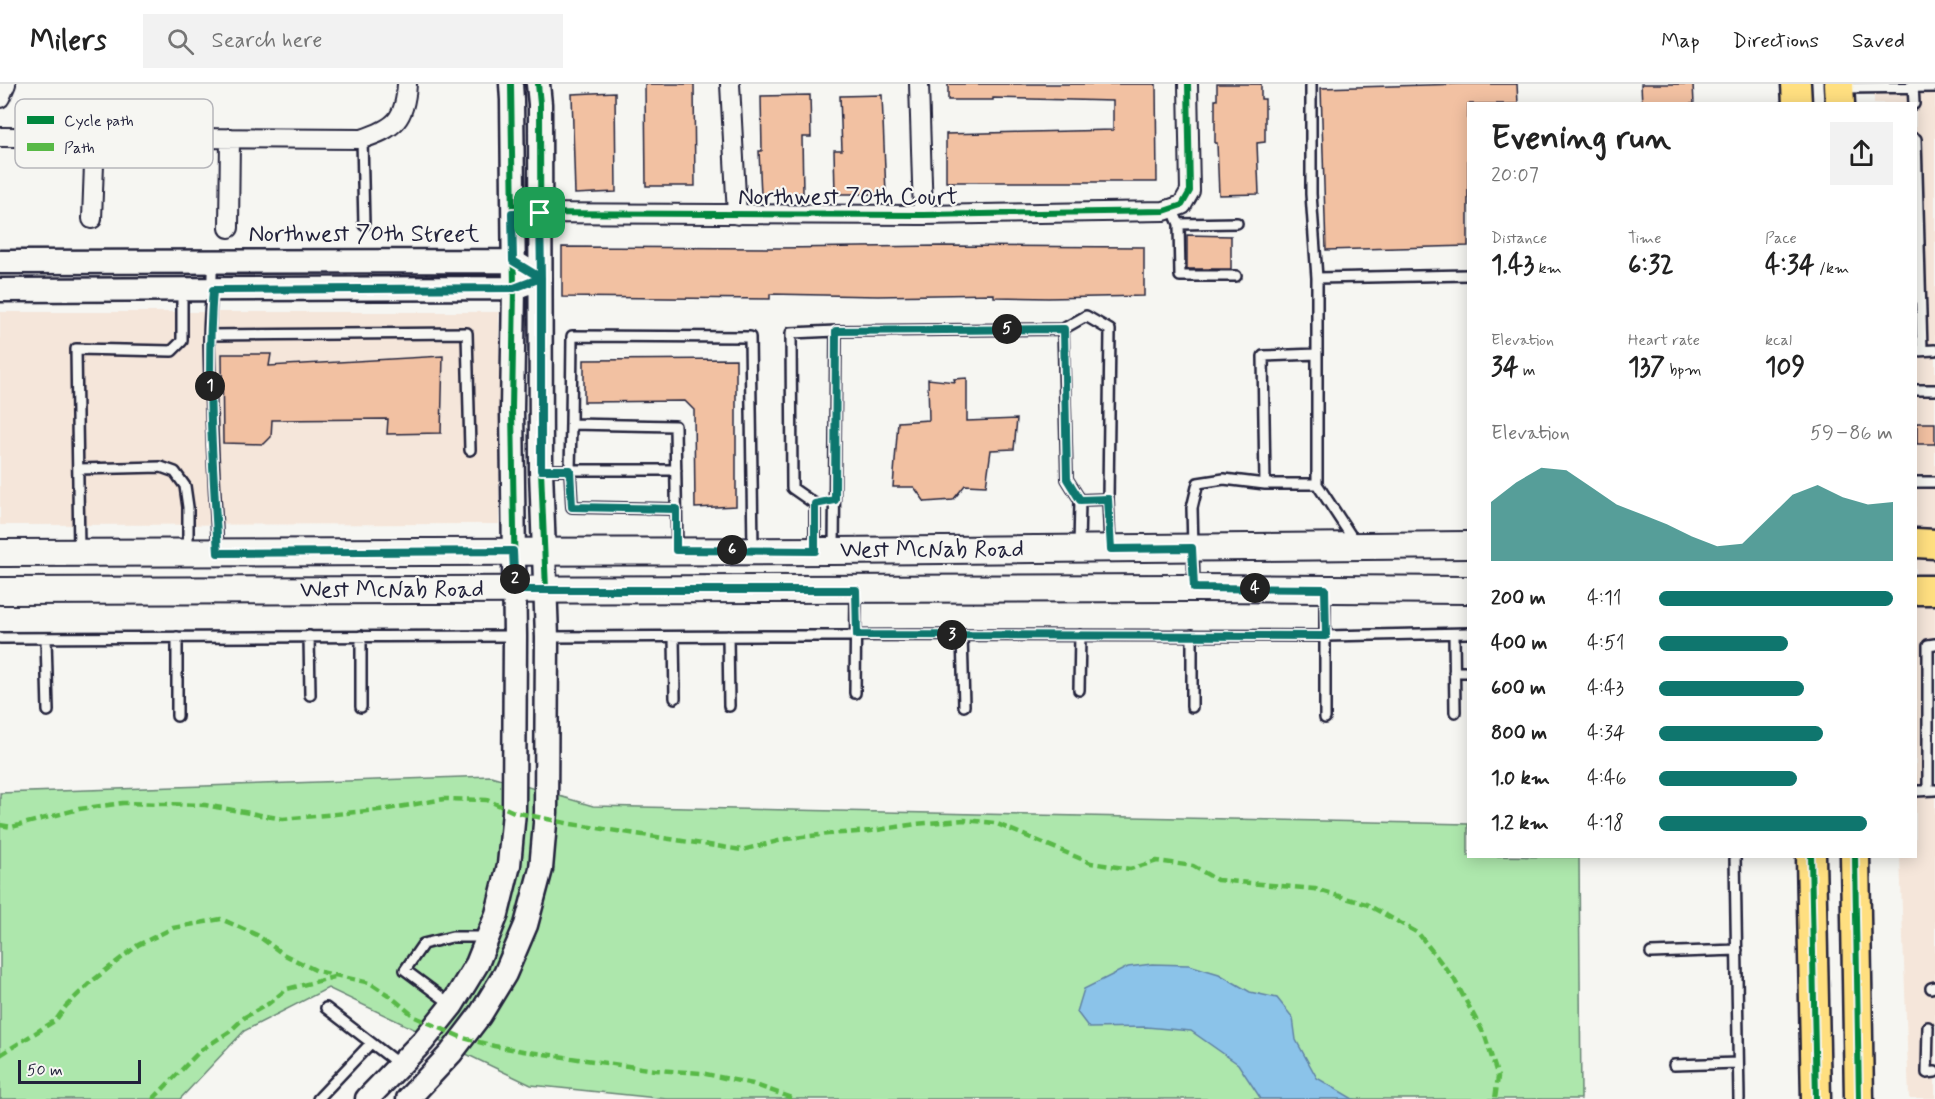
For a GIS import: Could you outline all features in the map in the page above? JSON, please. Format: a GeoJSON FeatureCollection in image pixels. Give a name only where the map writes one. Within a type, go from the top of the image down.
{"type":"FeatureCollection","features":[{"type":"Feature","properties":{"kind":"main road"},"geometry":{"type":"LineString","coordinates":[[1796,84],[1797,102]]}},
{"type":"Feature","properties":{"kind":"main road"},"geometry":{"type":"LineString","coordinates":[[1917,543],[1935,544]]}},
{"type":"Feature","properties":{"kind":"main road","name":"West McNab Road"},"geometry":{"type":"LineString","coordinates":[[0,552],[79,554],[543,550],[825,551],[1467,545]]}},
{"type":"Feature","properties":{"kind":"main road"},"geometry":{"type":"LineString","coordinates":[[856,590],[858,572],[864,566],[932,567],[957,550]]}},
{"type":"Feature","properties":{"kind":"main road","name":"West McNab Road"},"geometry":{"type":"LineString","coordinates":[[0,591],[1194,588],[1467,590]]}},
{"type":"Feature","properties":{"kind":"main road"},"geometry":{"type":"LineString","coordinates":[[1917,590],[1935,590]]}},
{"type":"Feature","properties":{"kind":"main road"},"geometry":{"type":"LineString","coordinates":[[1811,858],[1816,1086]]}},
{"type":"Feature","properties":{"kind":"main road"},"geometry":{"type":"LineString","coordinates":[[1855,858],[1859,1099]]}},
{"type":"Feature","properties":{"kind":"main road"},"geometry":{"type":"LineString","coordinates":[[1816,1086],[1839,1050],[1858,1042]]}},
{"type":"Feature","properties":{"kind":"street"},"geometry":{"type":"LineString","coordinates":[[0,98],[6,84]]}},
{"type":"Feature","properties":{"kind":"street"},"geometry":{"type":"LineString","coordinates":[[213,138],[362,139],[385,132],[397,121],[406,101],[407,84]]}},
{"type":"Feature","properties":{"kind":"street"},"geometry":{"type":"LineString","coordinates":[[367,1099],[423,1041],[452,1005],[477,964],[497,914],[509,865],[513,823],[515,636],[511,84]]}},
{"type":"Feature","properties":{"kind":"street"},"geometry":{"type":"LineString","coordinates":[[408,1099],[451,1053],[480,1015],[505,974],[526,925],[541,869],[546,812],[548,637],[541,470],[540,104],[538,84]]}},
{"type":"Feature","properties":{"kind":"street"},"geometry":{"type":"LineString","coordinates":[[730,84],[737,215]]}},
{"type":"Feature","properties":{"kind":"street"},"geometry":{"type":"LineString","coordinates":[[919,84],[923,215]]}},
{"type":"Feature","properties":{"kind":"street"},"geometry":{"type":"LineString","coordinates":[[1178,212],[1190,190],[1188,84]]}},
{"type":"Feature","properties":{"kind":"street"},"geometry":{"type":"LineString","coordinates":[[0,137],[15,137]]}},
{"type":"Feature","properties":{"kind":"street"},"geometry":{"type":"LineString","coordinates":[[229,228],[230,138]]}},
{"type":"Feature","properties":{"kind":"street"},"geometry":{"type":"LineString","coordinates":[[92,219],[94,168]]}},
{"type":"Feature","properties":{"kind":"street","name":"Northwest 70th Court"},"geometry":{"type":"LineString","coordinates":[[512,213],[923,215],[1178,212]]}},
{"type":"Feature","properties":{"kind":"street","name":"Northwest 70th Street"},"geometry":{"type":"LineString","coordinates":[[0,262],[513,261],[541,278]]}},
{"type":"Feature","properties":{"kind":"street"},"geometry":{"type":"LineString","coordinates":[[0,290],[514,288],[541,278]]}},
{"type":"Feature","properties":{"kind":"lane"},"geometry":{"type":"LineString","coordinates":[[1311,84],[1311,194],[1317,278],[1317,484],[1359,547]]}},
{"type":"Feature","properties":{"kind":"lane"},"geometry":{"type":"LineString","coordinates":[[1913,85],[1914,102]]}},
{"type":"Feature","properties":{"kind":"lane"},"geometry":{"type":"LineString","coordinates":[[1838,90],[1913,85],[1935,87]]}},
{"type":"Feature","properties":{"kind":"lane"},"geometry":{"type":"LineString","coordinates":[[362,139],[364,225]]}},
{"type":"Feature","properties":{"kind":"lane"},"geometry":{"type":"LineString","coordinates":[[1917,209],[1919,350],[1935,350]]}},
{"type":"Feature","properties":{"kind":"lane"},"geometry":{"type":"LineString","coordinates":[[1236,276],[1180,276],[1178,212],[1237,223]]}},
{"type":"Feature","properties":{"kind":"lane"},"geometry":{"type":"LineString","coordinates":[[212,261],[213,290],[209,335],[210,422],[218,553]]}},
{"type":"Feature","properties":{"kind":"lane"},"geometry":{"type":"LineString","coordinates":[[1317,278],[1467,274]]}},
{"type":"Feature","properties":{"kind":"lane"},"geometry":{"type":"LineString","coordinates":[[79,554],[76,349],[172,351],[182,342],[182,290]]}},
{"type":"Feature","properties":{"kind":"lane"},"geometry":{"type":"LineString","coordinates":[[825,551],[815,504],[792,488],[791,333],[1064,329],[1086,316],[1110,330],[1108,499],[1111,549]]}},
{"type":"Feature","properties":{"kind":"lane"},"geometry":{"type":"LineString","coordinates":[[1064,329],[1067,479],[1080,500],[1079,549]]}},
{"type":"Feature","properties":{"kind":"lane"},"geometry":{"type":"LineString","coordinates":[[825,551],[835,500],[836,331]]}},
{"type":"Feature","properties":{"kind":"lane"},"geometry":{"type":"LineString","coordinates":[[209,335],[466,333],[470,450]]}},
{"type":"Feature","properties":{"kind":"lane"},"geometry":{"type":"LineString","coordinates":[[676,509],[572,507],[570,470],[572,336],[750,337],[753,550]]}},
{"type":"Feature","properties":{"kind":"lane"},"geometry":{"type":"LineString","coordinates":[[1265,484],[1263,356],[1317,354]]}},
{"type":"Feature","properties":{"kind":"lane"},"geometry":{"type":"LineString","coordinates":[[1917,390],[1935,390]]}},
{"type":"Feature","properties":{"kind":"lane"},"geometry":{"type":"LineString","coordinates":[[571,424],[675,426],[676,550]]}},
{"type":"Feature","properties":{"kind":"lane"},"geometry":{"type":"LineString","coordinates":[[78,469],[161,467],[175,471],[185,486],[188,507],[188,553]]}},
{"type":"Feature","properties":{"kind":"lane"},"geometry":{"type":"LineString","coordinates":[[541,470],[676,470]]}},
{"type":"Feature","properties":{"kind":"lane"},"geometry":{"type":"LineString","coordinates":[[1194,588],[1192,508],[1198,483],[1224,479],[1265,484],[1317,484]]}},
{"type":"Feature","properties":{"kind":"lane"},"geometry":{"type":"LineString","coordinates":[[1917,482],[1935,482]]}},
{"type":"Feature","properties":{"kind":"lane"},"geometry":{"type":"LineString","coordinates":[[1080,500],[1108,499]]}},
{"type":"Feature","properties":{"kind":"lane"},"geometry":{"type":"LineString","coordinates":[[815,504],[835,500]]}},
{"type":"Feature","properties":{"kind":"lane"},"geometry":{"type":"LineString","coordinates":[[1324,718],[1325,589]]}},
{"type":"Feature","properties":{"kind":"lane"},"geometry":{"type":"LineString","coordinates":[[855,693],[856,590]]}},
{"type":"Feature","properties":{"kind":"lane"},"geometry":{"type":"LineString","coordinates":[[548,637],[1326,636],[1467,633]]}},
{"type":"Feature","properties":{"kind":"lane"},"geometry":{"type":"LineString","coordinates":[[1454,634],[1455,712]]}},
{"type":"Feature","properties":{"kind":"lane"},"geometry":{"type":"LineString","coordinates":[[962,635],[964,706]]}},
{"type":"Feature","properties":{"kind":"lane"},"geometry":{"type":"LineString","coordinates":[[1079,690],[1080,635]]}},
{"type":"Feature","properties":{"kind":"lane"},"geometry":{"type":"LineString","coordinates":[[1192,635],[1192,707]]}},
{"type":"Feature","properties":{"kind":"lane"},"geometry":{"type":"LineString","coordinates":[[309,636],[310,695]]}},
{"type":"Feature","properties":{"kind":"lane"},"geometry":{"type":"LineString","coordinates":[[360,636],[361,707]]}},
{"type":"Feature","properties":{"kind":"lane"},"geometry":{"type":"LineString","coordinates":[[0,638],[515,636]]}},
{"type":"Feature","properties":{"kind":"lane"},"geometry":{"type":"LineString","coordinates":[[728,636],[729,706]]}},
{"type":"Feature","properties":{"kind":"lane"},"geometry":{"type":"LineString","coordinates":[[177,637],[177,716]]}},
{"type":"Feature","properties":{"kind":"lane"},"geometry":{"type":"LineString","coordinates":[[674,637],[675,698]]}},
{"type":"Feature","properties":{"kind":"lane"},"geometry":{"type":"LineString","coordinates":[[46,638],[48,711]]}},
{"type":"Feature","properties":{"kind":"lane"},"geometry":{"type":"LineString","coordinates":[[1931,790],[1928,645],[1935,644]]}},
{"type":"Feature","properties":{"kind":"lane"},"geometry":{"type":"LineString","coordinates":[[1454,672],[1467,672]]}},
{"type":"Feature","properties":{"kind":"lane"},"geometry":{"type":"LineString","coordinates":[[1735,858],[1739,1099]]}},
{"type":"Feature","properties":{"kind":"lane"},"geometry":{"type":"LineString","coordinates":[[452,1005],[405,970],[423,944],[452,938],[488,937]]}},
{"type":"Feature","properties":{"kind":"lane"},"geometry":{"type":"LineString","coordinates":[[1651,953],[1737,950]]}},
{"type":"Feature","properties":{"kind":"lane"},"geometry":{"type":"LineString","coordinates":[[326,1008],[400,1065]]}},
{"type":"Feature","properties":{"kind":"lane"},"geometry":{"type":"LineString","coordinates":[[1928,1027],[1927,1073],[1935,1072]]}},
{"type":"Feature","properties":{"kind":"lane"},"geometry":{"type":"LineString","coordinates":[[318,1099],[371,1043]]}},
{"type":"Feature","properties":{"kind":"lane"},"geometry":{"type":"LineString","coordinates":[[1674,1065],[1738,1063]]}},
{"type":"Feature","properties":{"kind":"shaded area"},"geometry":{"type":"Polygon","coordinates":[[[1874,84],[1935,84],[1935,1098],[1909,1098],[1900,858],[1917,858],[1917,102],[1874,102],[1874,84]]]}},
{"type":"Feature","properties":{"kind":"shaded area"},"geometry":{"type":"Polygon","coordinates":[[[0,312],[499,312],[499,524],[0,525],[0,312]]]}},
{"type":"Feature","properties":{"kind":"green space"},"geometry":{"type":"Polygon","coordinates":[[[491,776],[593,806],[1467,824],[1467,858],[1579,858],[1581,1099],[667,1099],[531,1085],[328,988],[244,1031],[180,1099],[0,1099],[0,793],[491,776]]]}},
{"type":"Feature","properties":{"kind":"water"},"geometry":{"type":"Polygon","coordinates":[[[1152,964],[1189,965],[1219,974],[1250,992],[1277,998],[1293,1018],[1296,1040],[1317,1078],[1353,1099],[1261,1099],[1238,1064],[1191,1031],[1146,1027],[1089,1028],[1077,1012],[1084,989],[1128,967],[1152,964]]]}},
{"type":"Feature","properties":{"kind":"building"},"geometry":{"type":"Polygon","coordinates":[[[645,84],[694,84],[695,186],[646,186],[645,84]]]}},
{"type":"Feature","properties":{"kind":"building"},"geometry":{"type":"Polygon","coordinates":[[[948,84],[1156,84],[1157,182],[946,182],[946,134],[1113,130],[1113,101],[993,98],[993,100],[948,100],[948,84]]]}},
{"type":"Feature","properties":{"kind":"building"},"geometry":{"type":"Polygon","coordinates":[[[1217,84],[1261,84],[1261,99],[1265,99],[1265,142],[1257,143],[1259,194],[1219,195],[1217,143],[1215,143],[1217,84]]]}},
{"type":"Feature","properties":{"kind":"building"},"geometry":{"type":"Polygon","coordinates":[[[1517,84],[1518,102],[1467,102],[1467,246],[1326,250],[1321,88],[1517,84]]]}},
{"type":"Feature","properties":{"kind":"building"},"geometry":{"type":"Polygon","coordinates":[[[1641,84],[1693,84],[1694,102],[1642,102],[1641,84]]]}},
{"type":"Feature","properties":{"kind":"building"},"geometry":{"type":"Polygon","coordinates":[[[615,92],[616,192],[575,194],[572,94],[615,92]]]}},
{"type":"Feature","properties":{"kind":"building"},"geometry":{"type":"Polygon","coordinates":[[[810,95],[811,137],[802,137],[803,193],[761,195],[759,151],[762,151],[761,96],[810,95]]]}},
{"type":"Feature","properties":{"kind":"building"},"geometry":{"type":"Polygon","coordinates":[[[882,95],[886,194],[835,194],[834,150],[842,150],[840,96],[882,95]]]}},
{"type":"Feature","properties":{"kind":"building"},"geometry":{"type":"Polygon","coordinates":[[[1187,235],[1231,236],[1231,269],[1187,269],[1187,235]]]}},
{"type":"Feature","properties":{"kind":"building"},"geometry":{"type":"Polygon","coordinates":[[[562,247],[1144,247],[1144,296],[1048,298],[994,297],[994,294],[878,296],[770,294],[770,299],[562,297],[562,247]]]}},
{"type":"Feature","properties":{"kind":"building"},"geometry":{"type":"Polygon","coordinates":[[[222,354],[271,354],[269,366],[443,356],[441,433],[387,434],[388,419],[272,420],[271,437],[264,444],[223,443],[222,354]]]}},
{"type":"Feature","properties":{"kind":"building"},"geometry":{"type":"Polygon","coordinates":[[[736,359],[736,506],[695,508],[694,410],[685,401],[584,402],[584,360],[736,359]]]}},
{"type":"Feature","properties":{"kind":"building"},"geometry":{"type":"Polygon","coordinates":[[[967,378],[967,421],[1017,419],[1014,449],[991,450],[986,486],[965,485],[953,500],[925,502],[914,487],[893,487],[898,422],[929,420],[928,379],[955,382],[954,379],[967,378]]]}},
{"type":"Feature","properties":{"kind":"building"},"geometry":{"type":"Polygon","coordinates":[[[1917,423],[1935,423],[1935,444],[1917,444],[1917,423]]]}},
{"type":"Feature","properties":{"kind":"marked path"},"geometry":{"type":"LineString","coordinates":[[0,825],[12,827],[79,809],[123,803],[205,805],[283,819],[388,809],[444,799],[487,800],[514,812],[571,824],[742,850],[786,839],[916,824],[964,820],[995,823],[1091,863],[1130,869],[1157,861],[1193,866],[1217,880],[1315,889],[1366,904],[1418,933],[1454,979],[1485,1036],[1498,1077],[1495,1099]]}},
{"type":"Feature","properties":{"kind":"marked path"},"geometry":{"type":"LineString","coordinates":[[0,1055],[56,1020],[66,1006],[91,982],[138,945],[173,928],[221,919],[257,935],[283,954],[317,971],[370,983],[415,1017],[463,1038],[523,1051],[655,1070],[701,1073],[753,1084],[795,1099]]}},
{"type":"Feature","properties":{"kind":"marked path"},"geometry":{"type":"LineString","coordinates":[[153,1099],[201,1050],[229,1032],[245,1017],[268,1004],[287,989],[334,977]]}},
{"type":"Feature","properties":{"kind":"cycle path"},"geometry":{"type":"LineString","coordinates":[[511,84],[515,590]]}},
{"type":"Feature","properties":{"kind":"cycle path"},"geometry":{"type":"LineString","coordinates":[[538,84],[540,104],[541,470],[546,590]]}},
{"type":"Feature","properties":{"kind":"cycle path"},"geometry":{"type":"LineString","coordinates":[[512,213],[923,215],[1164,211],[1182,205],[1190,191],[1188,84]]}},
{"type":"Feature","properties":{"kind":"cycle path"},"geometry":{"type":"LineString","coordinates":[[1811,858],[1816,1099]]}},
{"type":"Feature","properties":{"kind":"cycle path"},"geometry":{"type":"LineString","coordinates":[[1855,858],[1859,1099]]}},
{"type":"Feature","properties":{"kind":"route"},"geometry":{"type":"LineString","coordinates":[[540,213],[512,213],[513,261],[541,278],[541,470],[570,470],[572,507],[676,509],[676,550],[815,551],[815,504],[835,500],[836,331],[1064,329],[1067,479],[1080,500],[1108,499],[1111,549],[1192,548],[1194,588],[1325,589],[1326,636],[857,635],[856,590],[515,590],[513,551],[218,553],[210,422],[209,335],[213,290],[514,288],[541,278],[540,213]]}}]}
